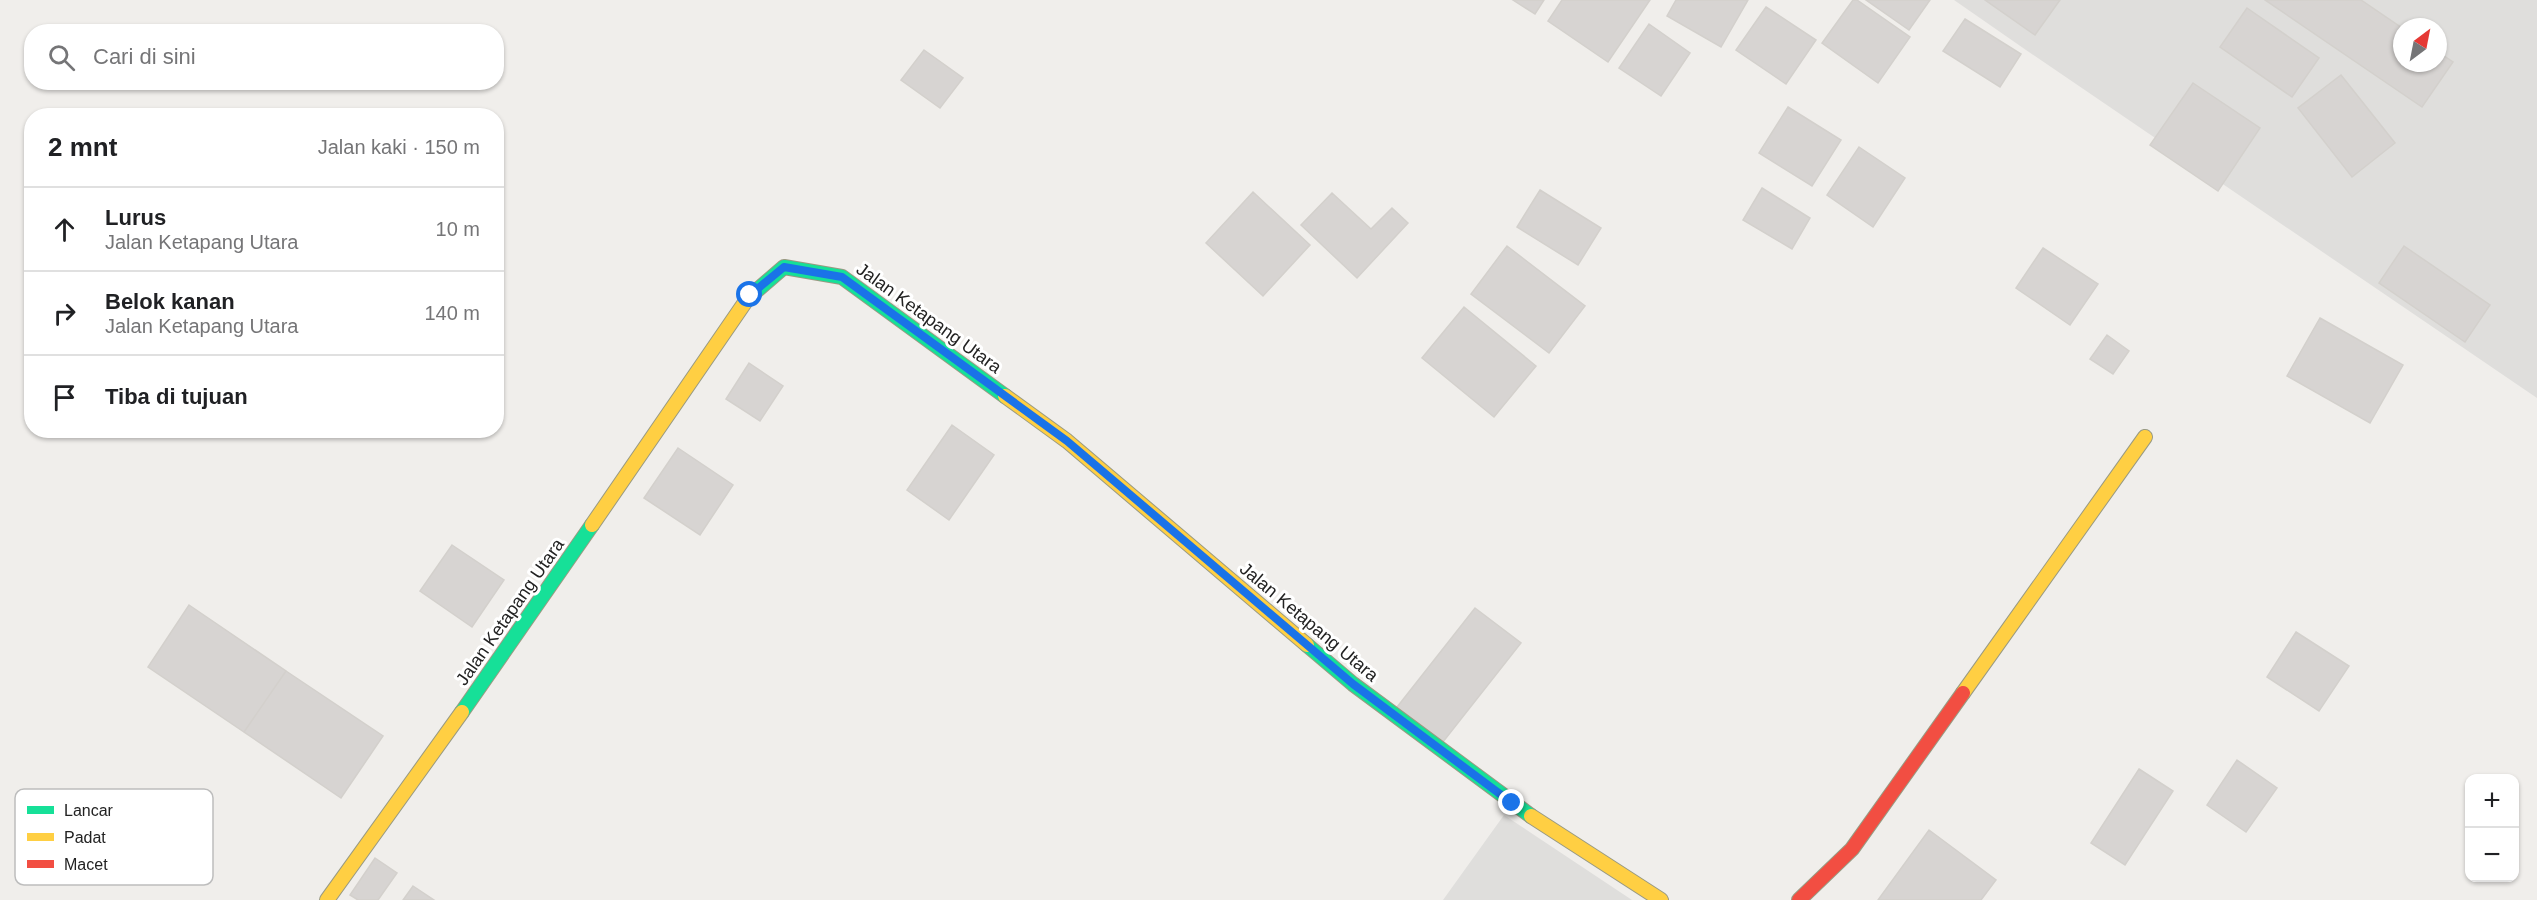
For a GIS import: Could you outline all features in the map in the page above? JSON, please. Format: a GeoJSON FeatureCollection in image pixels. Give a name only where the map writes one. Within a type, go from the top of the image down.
{"type":"FeatureCollection","features":[{"type":"Feature","properties":{"kind":"street","name":"Jalan Ketapang Utara"},"geometry":{"type":"LineString","coordinates":[[327,900],[493,669],[750,295],[784,267],[842,277],[1067,441],[1353,684],[1512,803],[1661,900]]}},
{"type":"Feature","properties":{"kind":"street"},"geometry":{"type":"LineString","coordinates":[[1799,900],[1852,849],[2145,437]]}},
{"type":"Feature","properties":{"kind":"shaded area"},"geometry":{"type":"Polygon","coordinates":[[[1954,0],[2537,0],[2537,398],[2026,50],[1954,0]]]}},
{"type":"Feature","properties":{"kind":"shaded area"},"geometry":{"type":"Polygon","coordinates":[[[1504,815],[1632,900],[1443,900],[1504,815]]]}},
{"type":"Feature","properties":{"kind":"building"},"geometry":{"type":"Polygon","coordinates":[[[1513,0],[1544,0],[1535,14],[1513,0]]]}},
{"type":"Feature","properties":{"kind":"building"},"geometry":{"type":"Polygon","coordinates":[[[1562,0],[1650,0],[1608,62],[1548,21],[1562,0]]]}},
{"type":"Feature","properties":{"kind":"building"},"geometry":{"type":"Polygon","coordinates":[[[1676,0],[1748,0],[1721,47],[1667,16],[1676,0]]]}},
{"type":"Feature","properties":{"kind":"building"},"geometry":{"type":"Polygon","coordinates":[[[1853,0],[1857,0],[1910,37],[1878,83],[1822,43],[1853,0]]]}},
{"type":"Feature","properties":{"kind":"building"},"geometry":{"type":"Polygon","coordinates":[[[1866,0],[1930,0],[1909,30],[1866,0]]]}},
{"type":"Feature","properties":{"kind":"building"},"geometry":{"type":"Polygon","coordinates":[[[1985,0],[2060,0],[2035,35],[1985,0]]]}},
{"type":"Feature","properties":{"kind":"building"},"geometry":{"type":"Polygon","coordinates":[[[2265,0],[2361,0],[2393,22],[2393,72],[2446,72],[2422,107],[2265,0]]]}},
{"type":"Feature","properties":{"kind":"building"},"geometry":{"type":"Polygon","coordinates":[[[1766,7],[1816,40],[1786,84],[1736,50],[1766,7]]]}},
{"type":"Feature","properties":{"kind":"building"},"geometry":{"type":"Polygon","coordinates":[[[2247,8],[2319,58],[2292,97],[2220,47],[2247,8]]]}},
{"type":"Feature","properties":{"kind":"building"},"geometry":{"type":"Polygon","coordinates":[[[1965,19],[2021,54],[2000,87],[1943,51],[1965,19]]]}},
{"type":"Feature","properties":{"kind":"building"},"geometry":{"type":"Polygon","coordinates":[[[1649,24],[1690,53],[1661,96],[1619,68],[1649,24]]]}},
{"type":"Feature","properties":{"kind":"building"},"geometry":{"type":"Polygon","coordinates":[[[924,50],[963,78],[940,108],[901,80],[924,50]]]}},
{"type":"Feature","properties":{"kind":"building"},"geometry":{"type":"Polygon","coordinates":[[[2447,58],[2453,62],[2447,71],[2447,58]]]}},
{"type":"Feature","properties":{"kind":"building"},"geometry":{"type":"Polygon","coordinates":[[[2341,75],[2395,143],[2352,177],[2298,108],[2341,75]]]}},
{"type":"Feature","properties":{"kind":"building"},"geometry":{"type":"Polygon","coordinates":[[[2193,83],[2260,128],[2218,191],[2150,145],[2193,83]]]}},
{"type":"Feature","properties":{"kind":"building"},"geometry":{"type":"Polygon","coordinates":[[[1788,107],[1841,140],[1812,186],[1759,153],[1788,107]]]}},
{"type":"Feature","properties":{"kind":"building"},"geometry":{"type":"Polygon","coordinates":[[[1859,147],[1905,178],[1873,227],[1827,195],[1859,147]]]}},
{"type":"Feature","properties":{"kind":"building"},"geometry":{"type":"Polygon","coordinates":[[[1762,188],[1810,218],[1792,249],[1743,220],[1762,188]]]}},
{"type":"Feature","properties":{"kind":"building"},"geometry":{"type":"Polygon","coordinates":[[[1540,190],[1601,228],[1578,265],[1517,227],[1540,190]]]}},
{"type":"Feature","properties":{"kind":"building"},"geometry":{"type":"Polygon","coordinates":[[[1253,192],[1310,245],[1263,296],[1206,243],[1253,192]]]}},
{"type":"Feature","properties":{"kind":"building"},"geometry":{"type":"Polygon","coordinates":[[[1332,193],[1371,229],[1392,208],[1408,223],[1357,278],[1301,225],[1332,193]]]}},
{"type":"Feature","properties":{"kind":"building"},"geometry":{"type":"Polygon","coordinates":[[[1507,246],[1585,306],[1549,353],[1471,294],[1507,246]]]}},
{"type":"Feature","properties":{"kind":"building"},"geometry":{"type":"Polygon","coordinates":[[[2404,246],[2490,305],[2465,342],[2379,283],[2404,246]]]}},
{"type":"Feature","properties":{"kind":"building"},"geometry":{"type":"Polygon","coordinates":[[[2043,248],[2098,284],[2070,325],[2016,288],[2043,248]]]}},
{"type":"Feature","properties":{"kind":"building"},"geometry":{"type":"Polygon","coordinates":[[[1464,307],[1536,366],[1494,417],[1422,358],[1464,307]]]}},
{"type":"Feature","properties":{"kind":"building"},"geometry":{"type":"Polygon","coordinates":[[[2320,318],[2403,365],[2370,423],[2287,376],[2320,318]]]}},
{"type":"Feature","properties":{"kind":"building"},"geometry":{"type":"Polygon","coordinates":[[[2107,335],[2129,351],[2113,374],[2090,359],[2107,335]]]}},
{"type":"Feature","properties":{"kind":"building"},"geometry":{"type":"Polygon","coordinates":[[[749,363],[783,386],[760,421],[726,399],[749,363]]]}},
{"type":"Feature","properties":{"kind":"building"},"geometry":{"type":"Polygon","coordinates":[[[952,425],[994,455],[949,520],[907,490],[952,425]]]}},
{"type":"Feature","properties":{"kind":"building"},"geometry":{"type":"Polygon","coordinates":[[[678,448],[733,485],[700,535],[644,498],[678,448]]]}},
{"type":"Feature","properties":{"kind":"building"},"geometry":{"type":"Polygon","coordinates":[[[452,545],[504,580],[472,627],[420,591],[452,545]]]}},
{"type":"Feature","properties":{"kind":"building"},"geometry":{"type":"Polygon","coordinates":[[[189,605],[286,671],[244,732],[148,667],[189,605]]]}},
{"type":"Feature","properties":{"kind":"building"},"geometry":{"type":"Polygon","coordinates":[[[1475,608],[1521,643],[1439,747],[1394,711],[1475,608]]]}},
{"type":"Feature","properties":{"kind":"building"},"geometry":{"type":"Polygon","coordinates":[[[2296,632],[2349,666],[2319,711],[2267,677],[2296,632]]]}},
{"type":"Feature","properties":{"kind":"building"},"geometry":{"type":"Polygon","coordinates":[[[286,671],[383,736],[341,798],[244,732],[286,671]]]}},
{"type":"Feature","properties":{"kind":"building"},"geometry":{"type":"Polygon","coordinates":[[[2237,760],[2277,788],[2246,832],[2207,805],[2237,760]]]}},
{"type":"Feature","properties":{"kind":"building"},"geometry":{"type":"Polygon","coordinates":[[[2139,769],[2173,791],[2125,865],[2091,843],[2139,769]]]}},
{"type":"Feature","properties":{"kind":"building"},"geometry":{"type":"Polygon","coordinates":[[[1929,830],[1996,880],[1981,900],[1878,900],[1929,830]]]}},
{"type":"Feature","properties":{"kind":"building"},"geometry":{"type":"Polygon","coordinates":[[[375,858],[397,873],[378,900],[358,900],[350,895],[375,858]]]}},
{"type":"Feature","properties":{"kind":"building"},"geometry":{"type":"Polygon","coordinates":[[[413,886],[434,900],[403,900],[413,886]]]}},
{"type":"Feature","properties":{"kind":"traffic: fast"},"geometry":{"type":"LineString","coordinates":[[748,298],[784,267],[842,277],[1005,396]]}},
{"type":"Feature","properties":{"kind":"traffic: fast"},"geometry":{"type":"LineString","coordinates":[[462,712],[592,525]]}},
{"type":"Feature","properties":{"kind":"traffic: fast"},"geometry":{"type":"LineString","coordinates":[[1307,645],[1353,684],[1531,816]]}},
{"type":"Feature","properties":{"kind":"traffic: slow"},"geometry":{"type":"LineString","coordinates":[[592,525],[748,298]]}},
{"type":"Feature","properties":{"kind":"traffic: slow"},"geometry":{"type":"LineString","coordinates":[[1005,396],[1067,441],[1307,645]]}},
{"type":"Feature","properties":{"kind":"traffic: slow"},"geometry":{"type":"LineString","coordinates":[[1963,693],[2145,437]]}},
{"type":"Feature","properties":{"kind":"traffic: slow"},"geometry":{"type":"LineString","coordinates":[[327,900],[462,712]]}},
{"type":"Feature","properties":{"kind":"traffic: slow"},"geometry":{"type":"LineString","coordinates":[[1531,816],[1661,900]]}},
{"type":"Feature","properties":{"kind":"traffic: jam"},"geometry":{"type":"LineString","coordinates":[[1799,900],[1852,849],[1963,693]]}},
{"type":"Feature","properties":{"kind":"route"},"geometry":{"type":"LineString","coordinates":[[750,295],[784,267],[842,277],[1067,441],[1353,684],[1512,803]]}}]}
